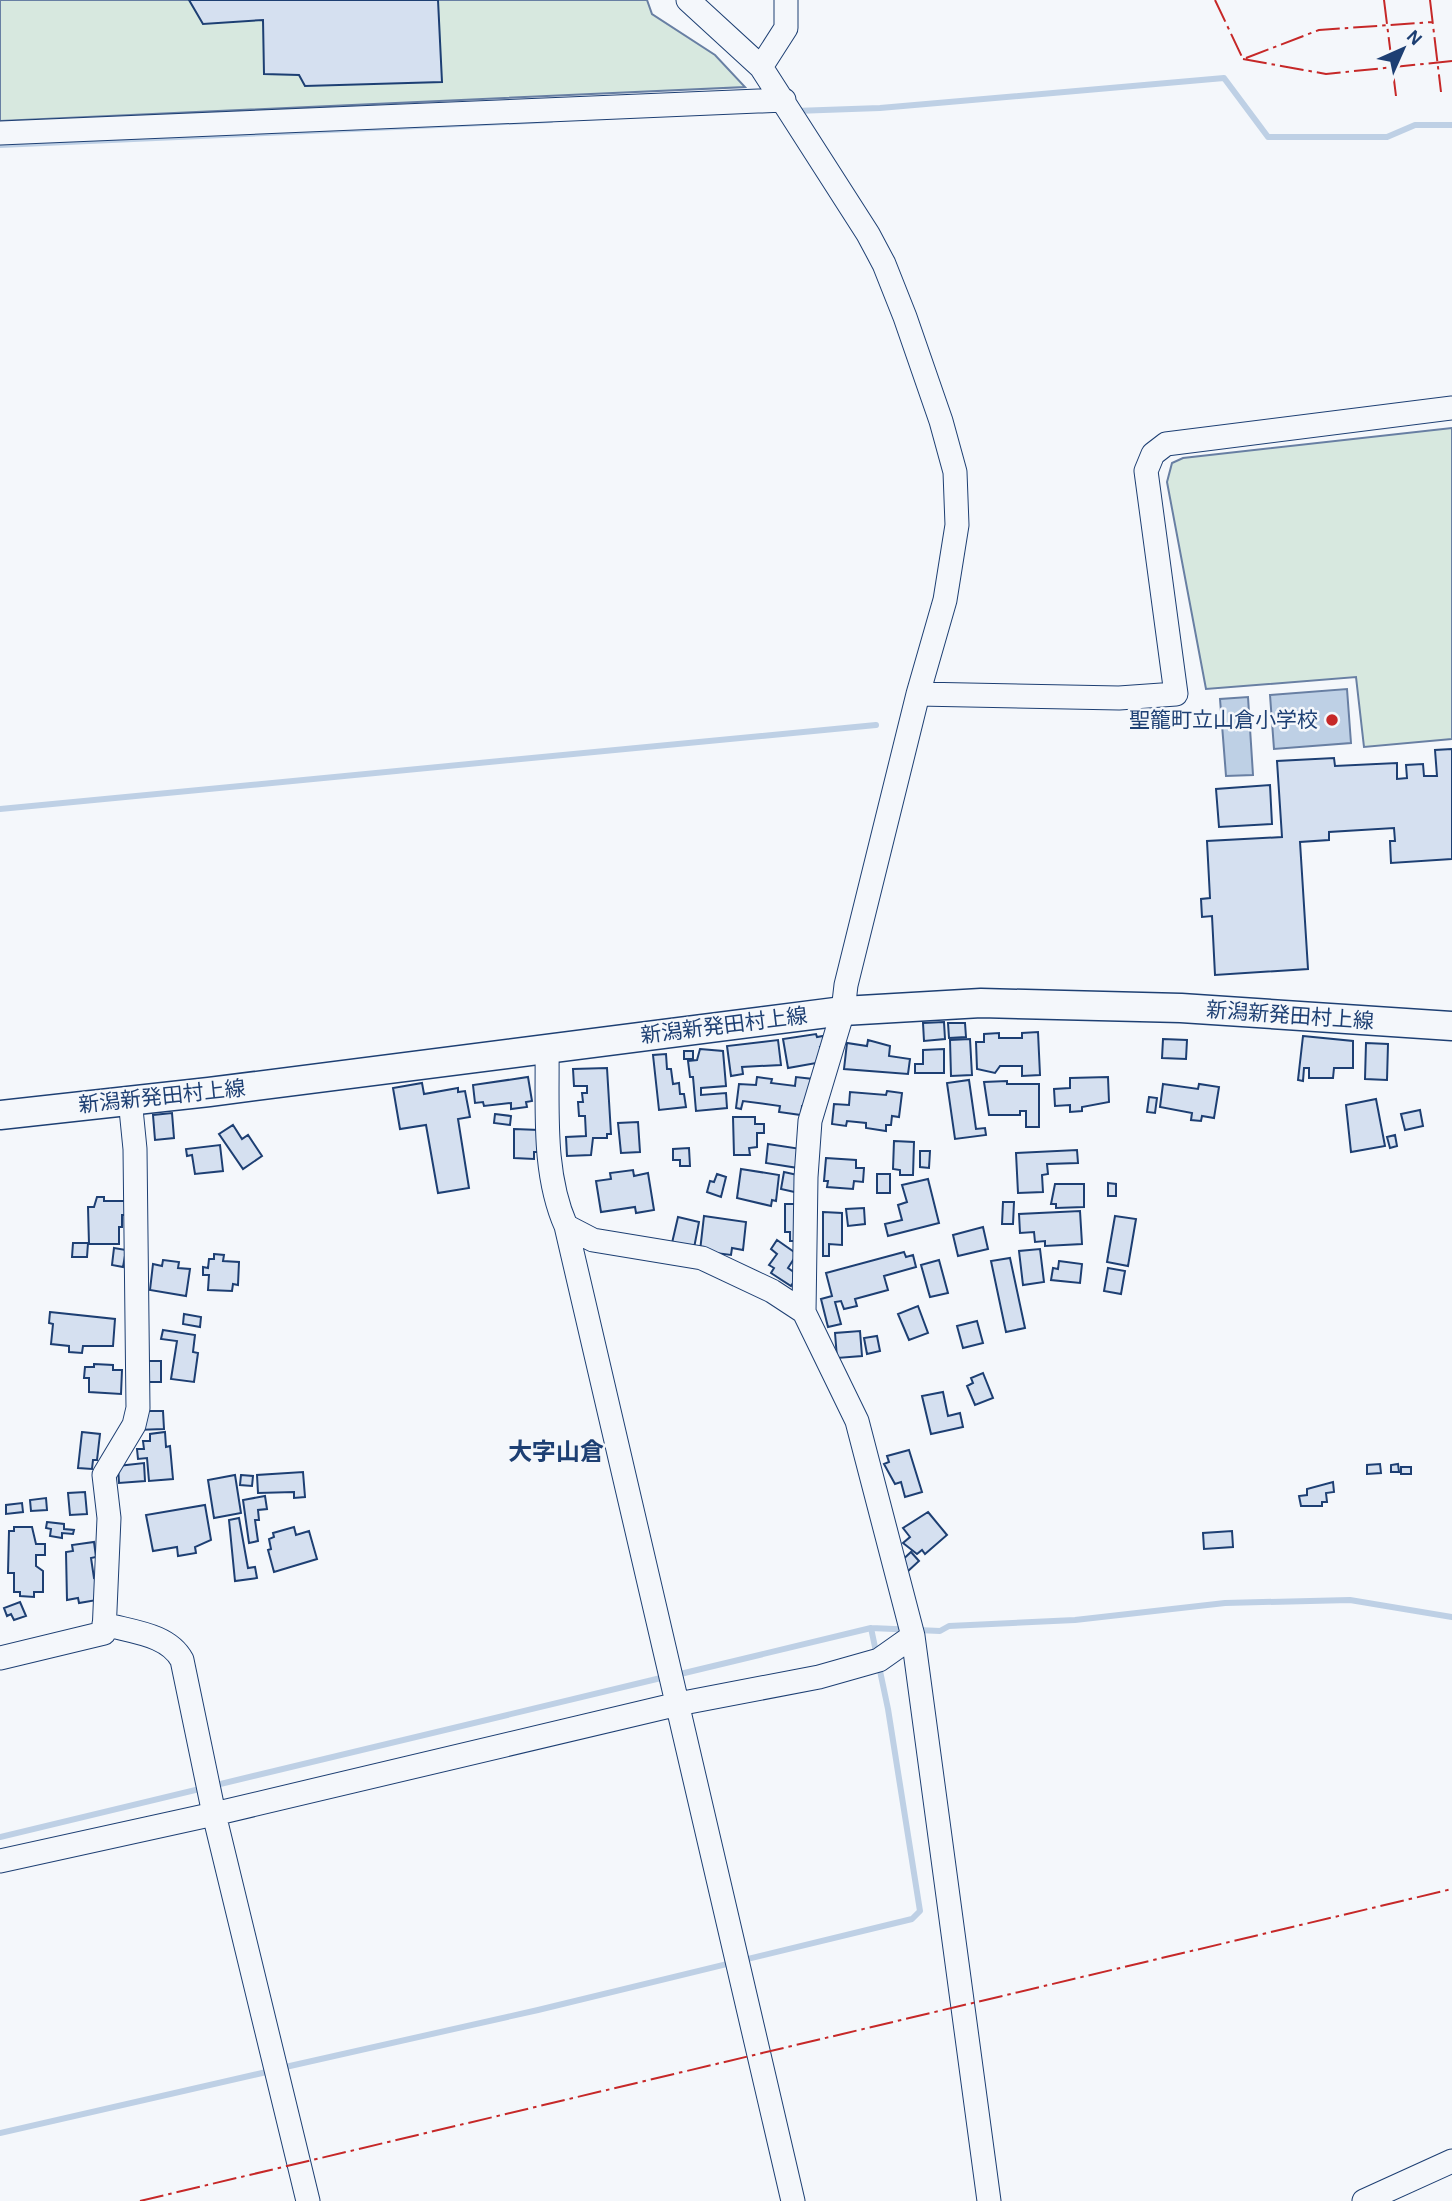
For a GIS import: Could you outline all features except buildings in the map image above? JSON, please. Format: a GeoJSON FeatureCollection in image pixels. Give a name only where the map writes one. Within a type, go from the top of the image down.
{"type":"FeatureCollection","features":[{"type":"Feature","properties":{"kind":"main road","name":"新潟新発田村上線"},"geometry":{"type":"LineString","coordinates":[[0,1115],[130,1099],[209,1093],[843,1011],[981,1003],[1181,1008],[1452,1026]]}},
{"type":"Feature","properties":{"kind":"street"},"geometry":{"type":"LineString","coordinates":[[688,0],[761,67],[884,264],[937,408],[954,472],[957,525],[947,588],[846,985],[843,1011],[810,1121],[806,1177],[804,1312],[858,1421],[913,1636],[989,2201]]}},
{"type":"Feature","properties":{"kind":"street"},"geometry":{"type":"LineString","coordinates":[[761,67],[786,28],[786,0]]}},
{"type":"Feature","properties":{"kind":"street"},"geometry":{"type":"LineString","coordinates":[[0,133],[784,100]]}},
{"type":"Feature","properties":{"kind":"street"},"geometry":{"type":"LineString","coordinates":[[918,694],[1119,698],[1176,694],[1146,471],[1153,454],[1167,444],[1452,408]]}},
{"type":"Feature","properties":{"kind":"street"},"geometry":{"type":"LineString","coordinates":[[547,1049],[549,1160],[560,1212],[566,1226],[793,2201]]}},
{"type":"Feature","properties":{"kind":"street"},"geometry":{"type":"LineString","coordinates":[[0,1658],[104,1633],[109,1518],[104,1475],[134,1425],[138,1408],[135,1149],[130,1099]]}},
{"type":"Feature","properties":{"kind":"street"},"geometry":{"type":"LineString","coordinates":[[566,1226],[593,1240],[702,1258],[772,1291],[804,1312]]}},
{"type":"Feature","properties":{"kind":"street"},"geometry":{"type":"LineString","coordinates":[[104,1624],[167,1642],[176,1648],[183,1660],[214,1814],[308,2201]]}},
{"type":"Feature","properties":{"kind":"street"},"geometry":{"type":"LineString","coordinates":[[0,1861],[214,1814],[678,1704],[831,1674],[879,1660],[913,1636]]}},
{"type":"Feature","properties":{"kind":"street"},"geometry":{"type":"LineString","coordinates":[[1364,2201],[1452,2161]]}},
{"type":"Feature","properties":{"kind":"shaded area"},"geometry":{"type":"Polygon","coordinates":[[[0,0],[647,0],[652,14],[715,55],[745,87],[0,121],[0,0]]]}},
{"type":"Feature","properties":{"kind":"shaded area"},"geometry":{"type":"Polygon","coordinates":[[[1452,428],[1452,739],[1364,747],[1356,677],[1206,689],[1167,482],[1172,463],[1183,458],[1452,428]]]}},
{"type":"Feature","properties":{"kind":"water"},"geometry":{"type":"Polygon","coordinates":[[[1347,689],[1351,743],[1274,749],[1270,695],[1347,689]]]}},
{"type":"Feature","properties":{"kind":"water"},"geometry":{"type":"Polygon","coordinates":[[[1248,697],[1253,775],[1226,776],[1220,699],[1248,697]]]}},
{"type":"Feature","properties":{"kind":"waterway"},"geometry":{"type":"LineString","coordinates":[[795,111],[880,108],[1224,78],[1268,137],[1387,137],[1415,125],[1452,125]]}},
{"type":"Feature","properties":{"kind":"waterway"},"geometry":{"type":"LineString","coordinates":[[0,145],[551,120]]}},
{"type":"Feature","properties":{"kind":"waterway"},"geometry":{"type":"LineString","coordinates":[[0,809],[876,725]]}},
{"type":"Feature","properties":{"kind":"waterway"},"geometry":{"type":"LineString","coordinates":[[676,1675],[871,1628],[940,1631],[949,1626],[1075,1620],[1225,1603],[1350,1600],[1452,1617]]}},
{"type":"Feature","properties":{"kind":"waterway"},"geometry":{"type":"LineString","coordinates":[[281,2068],[538,2010],[912,1919],[920,1911],[888,1709],[871,1628]]}},
{"type":"Feature","properties":{"kind":"waterway"},"geometry":{"type":"LineString","coordinates":[[0,1837],[665,1677]]}},
{"type":"Feature","properties":{"kind":"waterway"},"geometry":{"type":"LineString","coordinates":[[0,2133],[271,2071]]}},
{"type":"Feature","properties":{"kind":"power"},"geometry":{"type":"LineString","coordinates":[[1215,0],[1243,59]]}},
{"type":"Feature","properties":{"kind":"power"},"geometry":{"type":"LineString","coordinates":[[1384,0],[1396,96]]}},
{"type":"Feature","properties":{"kind":"power"},"geometry":{"type":"LineString","coordinates":[[1430,0],[1441,92]]}},
{"type":"Feature","properties":{"kind":"power"},"geometry":{"type":"LineString","coordinates":[[1246,58],[1319,30],[1433,22]]}},
{"type":"Feature","properties":{"kind":"power"},"geometry":{"type":"LineString","coordinates":[[1243,59],[1326,74],[1452,61]]}},
{"type":"Feature","properties":{"kind":"power"},"geometry":{"type":"LineString","coordinates":[[140,2201],[1452,1889]]}},
{"type":"Feature","properties":{"kind":"place","name":"聖籠町立山倉小学校"},"geometry":{"type":"Point","coordinates":[1332,720]}},
{"type":"Feature","properties":{"kind":"district","name":"大字山倉"},"geometry":{"type":"Point","coordinates":[556,1453]}}]}
